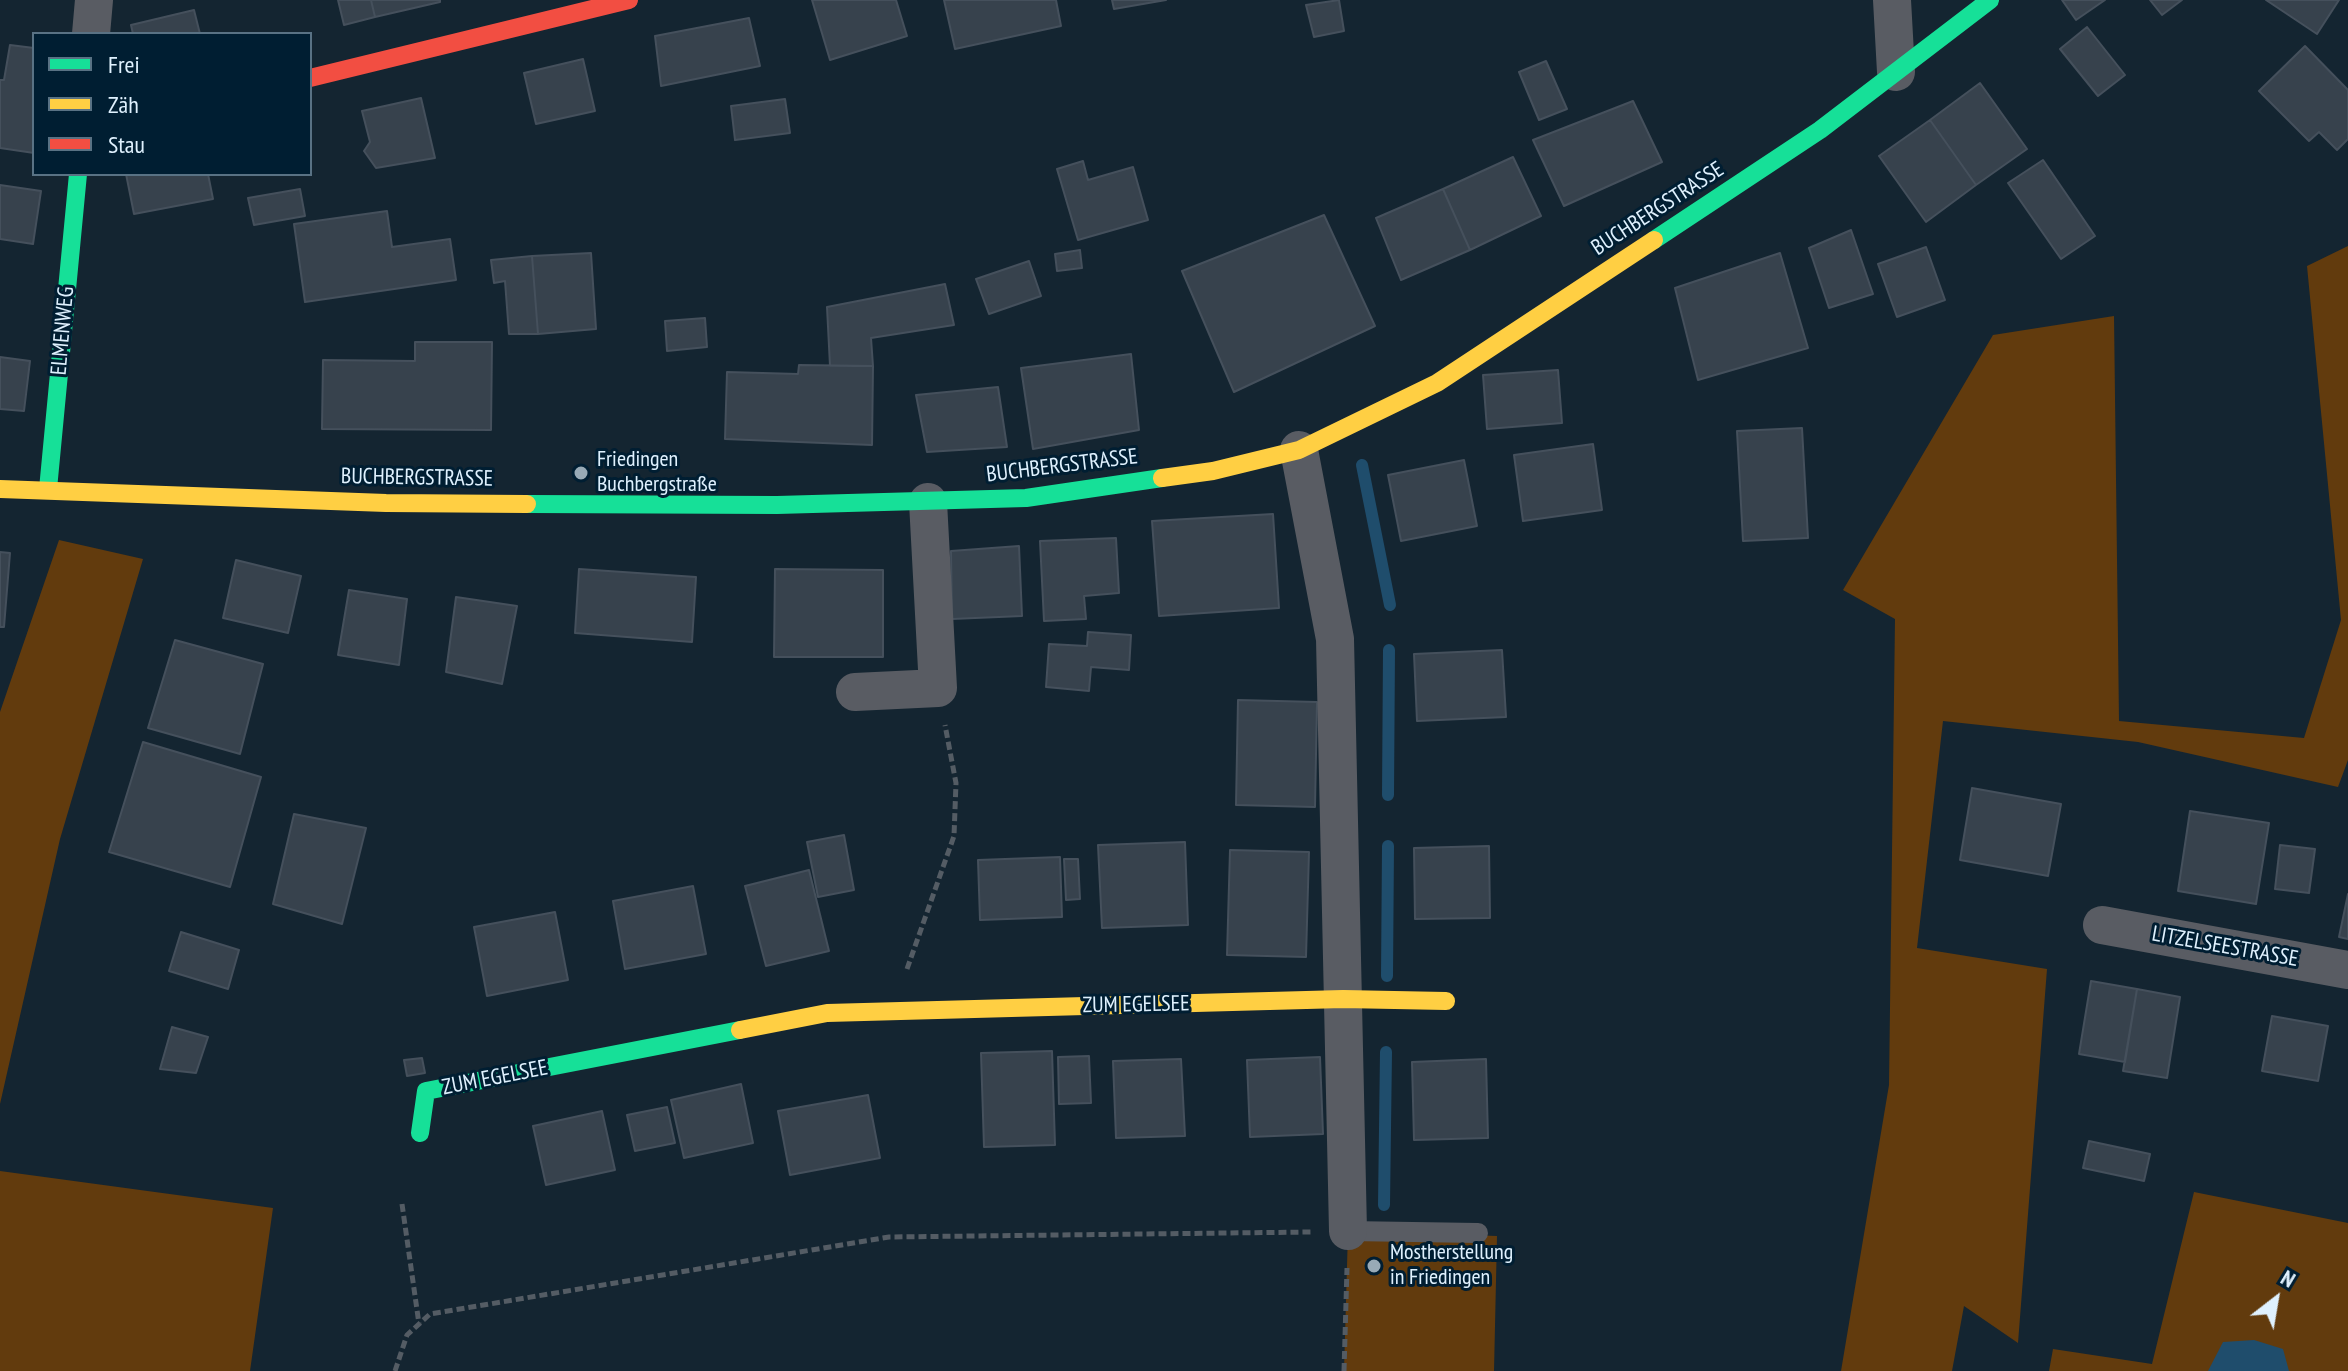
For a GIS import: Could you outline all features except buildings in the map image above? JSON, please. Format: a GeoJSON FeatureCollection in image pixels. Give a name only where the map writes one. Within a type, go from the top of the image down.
{"type":"FeatureCollection","features":[{"type":"Feature","properties":{"kind":"main road"},"geometry":{"type":"LineString","coordinates":[[312,78],[629,0]]}},
{"type":"Feature","properties":{"kind":"main road","name":"BUCHBERGSTRASSE"},"geometry":{"type":"LineString","coordinates":[[0,489],[386,503],[928,502],[1026,498],[1213,471],[1299,450],[1437,383],[1820,130],[1990,0]]}},
{"type":"Feature","properties":{"kind":"main road","name":"ELMENWEG"},"geometry":{"type":"LineString","coordinates":[[48,489],[78,176]]}},
{"type":"Feature","properties":{"kind":"main road","name":"ZUM EGELSEE"},"geometry":{"type":"LineString","coordinates":[[420,1133],[426,1091],[827,1013],[1343,999],[1446,1001]]}},
{"type":"Feature","properties":{"kind":"street"},"geometry":{"type":"LineString","coordinates":[[91,32],[94,0]]}},
{"type":"Feature","properties":{"kind":"street"},"geometry":{"type":"LineString","coordinates":[[1892,0],[1896,72]]}},
{"type":"Feature","properties":{"kind":"street"},"geometry":{"type":"LineString","coordinates":[[1299,450],[1335,639],[1348,1231]]}},
{"type":"Feature","properties":{"kind":"street"},"geometry":{"type":"LineString","coordinates":[[855,692],[938,688],[928,502]]}},
{"type":"Feature","properties":{"kind":"street","name":"LITZELSEESTRASSE"},"geometry":{"type":"LineString","coordinates":[[2102,925],[2348,970]]}},
{"type":"Feature","properties":{"kind":"lane"},"geometry":{"type":"LineString","coordinates":[[1348,1231],[1478,1233]]}},
{"type":"Feature","properties":{"kind":"path"},"geometry":{"type":"LineString","coordinates":[[907,1010],[907,966],[954,836],[956,783],[938,688]]}},
{"type":"Feature","properties":{"kind":"path"},"geometry":{"type":"LineString","coordinates":[[402,1204],[419,1324]]}},
{"type":"Feature","properties":{"kind":"path"},"geometry":{"type":"LineString","coordinates":[[395,1371],[407,1335],[430,1314],[889,1237],[1348,1231],[1344,1371]]}},
{"type":"Feature","properties":{"kind":"shaded area"},"geometry":{"type":"Polygon","coordinates":[[[2348,246],[2348,760],[2338,787],[2138,742],[1943,721],[1917,948],[2047,969],[2018,1343],[1964,1306],[1952,1371],[1841,1371],[1889,1085],[1895,619],[1843,590],[1993,335],[2114,316],[2119,721],[2304,738],[2341,620],[2307,266],[2348,246]]]}},
{"type":"Feature","properties":{"kind":"shaded area"},"geometry":{"type":"Polygon","coordinates":[[[59,540],[143,559],[60,839],[0,1104],[0,712],[59,540]]]}},
{"type":"Feature","properties":{"kind":"shaded area"},"geometry":{"type":"Polygon","coordinates":[[[0,1171],[273,1208],[250,1371],[0,1371],[0,1171]]]}},
{"type":"Feature","properties":{"kind":"shaded area"},"geometry":{"type":"Polygon","coordinates":[[[2194,1192],[2348,1223],[2348,1371],[2049,1371],[2053,1349],[2152,1364],[2194,1192]]]}},
{"type":"Feature","properties":{"kind":"shaded area"},"geometry":{"type":"Polygon","coordinates":[[[1348,1231],[1497,1236],[1494,1371],[1344,1371],[1348,1231]]]}},
{"type":"Feature","properties":{"kind":"water"},"geometry":{"type":"Polygon","coordinates":[[[2254,1340],[2283,1349],[2289,1371],[2208,1371],[2223,1342],[2254,1340]]]}},
{"type":"Feature","properties":{"kind":"waterway"},"geometry":{"type":"LineString","coordinates":[[1362,465],[1390,605]]}},
{"type":"Feature","properties":{"kind":"waterway"},"geometry":{"type":"LineString","coordinates":[[1388,795],[1389,650]]}},
{"type":"Feature","properties":{"kind":"waterway"},"geometry":{"type":"LineString","coordinates":[[1387,976],[1388,846]]}},
{"type":"Feature","properties":{"kind":"waterway"},"geometry":{"type":"LineString","coordinates":[[1384,1205],[1386,1052]]}},
{"type":"Feature","properties":{"kind":"traffic: fast"},"geometry":{"type":"LineString","coordinates":[[1654,240],[1820,130],[1990,0]]}},
{"type":"Feature","properties":{"kind":"traffic: fast"},"geometry":{"type":"LineString","coordinates":[[48,489],[78,176]]}},
{"type":"Feature","properties":{"kind":"traffic: fast"},"geometry":{"type":"LineString","coordinates":[[527,504],[777,505],[1026,498],[1162,478]]}},
{"type":"Feature","properties":{"kind":"traffic: fast"},"geometry":{"type":"LineString","coordinates":[[420,1133],[426,1091],[740,1030]]}},
{"type":"Feature","properties":{"kind":"traffic: slow"},"geometry":{"type":"LineString","coordinates":[[1162,478],[1213,471],[1299,450],[1437,383],[1654,240]]}},
{"type":"Feature","properties":{"kind":"traffic: slow"},"geometry":{"type":"LineString","coordinates":[[0,489],[386,503],[527,504]]}},
{"type":"Feature","properties":{"kind":"traffic: slow"},"geometry":{"type":"LineString","coordinates":[[740,1030],[827,1013],[1343,999],[1446,1001]]}},
{"type":"Feature","properties":{"kind":"traffic: jam"},"geometry":{"type":"LineString","coordinates":[[312,78],[629,0]]}},
{"type":"Feature","properties":{"kind":"place","name":"Friedingen Buchbergstraße"},"geometry":{"type":"Point","coordinates":[581,473]}},
{"type":"Feature","properties":{"kind":"place","name":"Mostherstellung in Friedingen"},"geometry":{"type":"Point","coordinates":[1374,1266]}}]}
